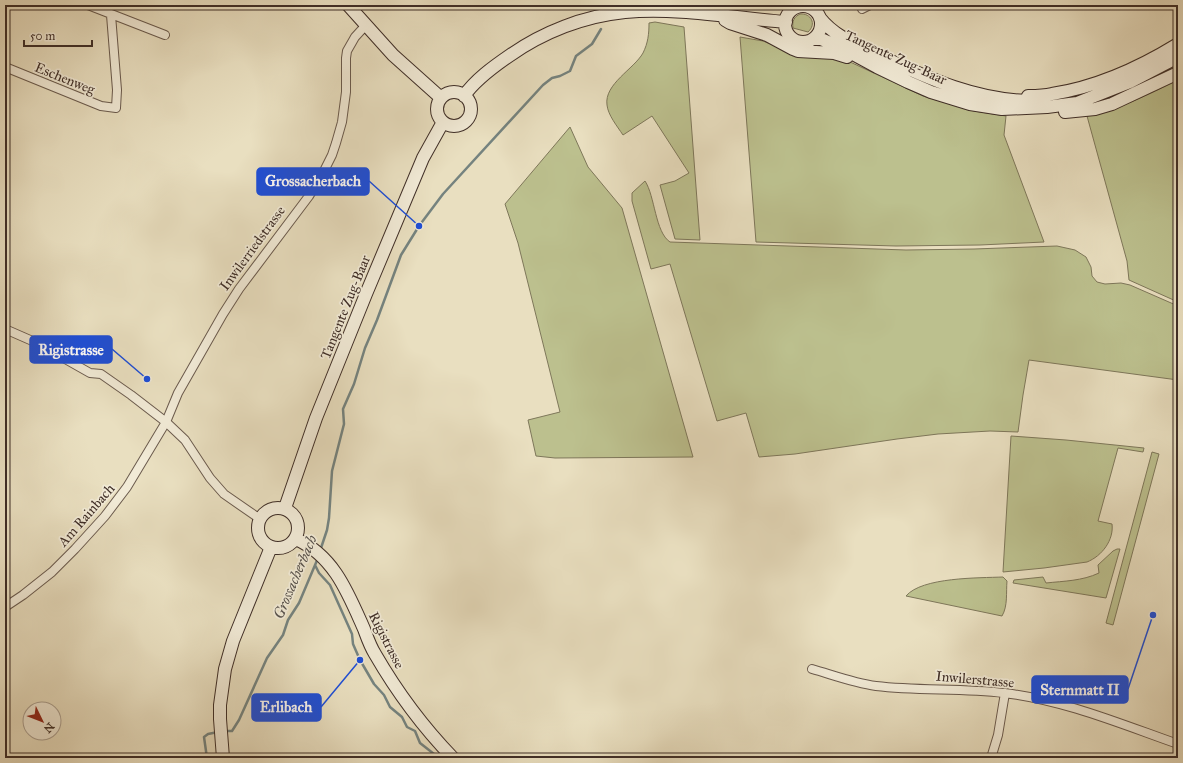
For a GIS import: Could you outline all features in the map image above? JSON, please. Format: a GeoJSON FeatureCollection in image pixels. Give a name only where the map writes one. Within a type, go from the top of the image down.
{"type":"FeatureCollection","features":[{"type":"Feature","properties":{"kind":"main road"},"geometry":{"type":"LineString","coordinates":[[348,5],[393,55],[441,98]]}},
{"type":"Feature","properties":{"kind":"main road"},"geometry":{"type":"LineString","coordinates":[[807,6],[815,11],[820,18],[819,32],[813,39],[806,42],[794,40],[786,30],[787,16],[793,9],[807,6]]}},
{"type":"Feature","properties":{"kind":"main road"},"geometry":{"type":"LineString","coordinates":[[464,96],[495,66],[516,51],[542,36],[579,22],[607,15],[644,11],[674,12],[786,22]]}},
{"type":"Feature","properties":{"kind":"main road"},"geometry":{"type":"LineString","coordinates":[[717,15],[730,23],[756,30],[798,51],[834,53],[877,67]]}},
{"type":"Feature","properties":{"kind":"main road","name":"Tangente Zug-Baar"},"geometry":{"type":"LineString","coordinates":[[820,18],[825,25],[836,34],[912,71],[954,88],[1002,104]]}},
{"type":"Feature","properties":{"kind":"main road","name":"Tangente Zug-Baar"},"geometry":{"type":"LineString","coordinates":[[813,39],[821,39],[842,48],[908,82],[943,96],[970,104],[1002,104],[1028,101],[1047,101],[1106,92],[1130,82],[1178,57]]}},
{"type":"Feature","properties":{"kind":"main road"},"geometry":{"type":"LineString","coordinates":[[1002,104],[1088,86],[1125,73],[1178,44]]}},
{"type":"Feature","properties":{"kind":"main road"},"geometry":{"type":"LineString","coordinates":[[1002,104],[1028,113],[1050,113],[1095,108],[1112,104],[1178,73]]}},
{"type":"Feature","properties":{"kind":"main road"},"geometry":{"type":"LineString","coordinates":[[452,92],[464,96],[468,99],[470,108],[470,113],[465,121],[457,126],[448,125],[443,122],[437,111],[437,106],[441,98],[452,92]]}},
{"type":"Feature","properties":{"kind":"main road","name":"Tangente Zug-Baar"},"geometry":{"type":"LineString","coordinates":[[285,508],[316,418],[366,294],[423,158],[443,122]]}},
{"type":"Feature","properties":{"kind":"main road"},"geometry":{"type":"LineString","coordinates":[[285,508],[292,513],[298,521],[299,530],[296,539],[292,543],[282,548],[271,547],[266,544],[258,530],[260,519],[270,509],[285,508]]}},
{"type":"Feature","properties":{"kind":"main road","name":"Rigistrasse"},"geometry":{"type":"LineString","coordinates":[[296,539],[312,548],[324,559],[342,580],[374,652],[396,689],[413,713],[453,758]]}},
{"type":"Feature","properties":{"kind":"main road"},"geometry":{"type":"LineString","coordinates":[[223,758],[220,728],[220,705],[225,669],[233,641],[271,547]]}},
{"type":"Feature","properties":{"kind":"street"},"geometry":{"type":"LineString","coordinates":[[88,5],[164,35]]}},
{"type":"Feature","properties":{"kind":"street","name":"Eschenweg"},"geometry":{"type":"LineString","coordinates":[[5,67],[101,106],[116,108],[117,90],[112,15]]}},
{"type":"Feature","properties":{"kind":"street","name":"Inwilerriedstrasse"},"geometry":{"type":"LineString","coordinates":[[166,422],[178,393],[239,289],[309,196],[328,164],[342,122],[346,92],[347,51],[355,37],[366,26]]}},
{"type":"Feature","properties":{"kind":"street"},"geometry":{"type":"LineString","coordinates":[[5,329],[37,343],[90,373],[102,374],[166,422],[185,440],[218,488],[231,500],[260,519]]}},
{"type":"Feature","properties":{"kind":"street","name":"Am Rainbach"},"geometry":{"type":"LineString","coordinates":[[5,607],[52,572],[105,516],[133,477],[166,422]]}},
{"type":"Feature","properties":{"kind":"street","name":"Inwilerstrasse"},"geometry":{"type":"LineString","coordinates":[[812,669],[876,686],[1005,693],[1059,704],[1178,744]]}},
{"type":"Feature","properties":{"kind":"street"},"geometry":{"type":"LineString","coordinates":[[991,758],[998,734],[1005,693]]}},
{"type":"Feature","properties":{"kind":"green space"},"geometry":{"type":"Polygon","coordinates":[[[800,14],[807,15],[812,20],[811,29],[808,32],[793,28],[793,23],[796,16],[800,14]]]}},
{"type":"Feature","properties":{"kind":"green space"},"geometry":{"type":"Polygon","coordinates":[[[655,22],[684,27],[700,240],[675,239],[660,185],[675,181],[689,173],[652,116],[623,135],[609,113],[607,105],[607,97],[610,90],[643,53],[648,38],[649,23],[655,22]]]}},
{"type":"Feature","properties":{"kind":"green space"},"geometry":{"type":"Polygon","coordinates":[[[740,37],[848,61],[923,96],[974,111],[1006,116],[1004,135],[1044,242],[980,245],[896,246],[756,242],[740,37]]]}},
{"type":"Feature","properties":{"kind":"green space"},"geometry":{"type":"Polygon","coordinates":[[[1178,80],[1178,302],[1129,280],[1127,261],[1087,116],[1122,105],[1178,80]]]}},
{"type":"Feature","properties":{"kind":"green space"},"geometry":{"type":"Polygon","coordinates":[[[570,127],[588,167],[622,208],[693,457],[555,458],[536,456],[528,420],[560,412],[518,243],[505,204],[570,127]]]}},
{"type":"Feature","properties":{"kind":"green space"},"geometry":{"type":"Polygon","coordinates":[[[645,181],[651,195],[661,230],[670,242],[906,250],[1057,246],[1075,250],[1086,257],[1091,267],[1092,276],[1097,282],[1105,284],[1121,283],[1130,285],[1178,306],[1178,380],[1029,360],[1018,432],[990,431],[938,434],[795,454],[759,457],[746,413],[717,421],[670,264],[651,269],[632,201],[632,193],[645,181]]]}},
{"type":"Feature","properties":{"kind":"green space"},"geometry":{"type":"Polygon","coordinates":[[[1011,436],[1144,448],[1143,452],[1118,448],[1098,521],[1112,524],[1111,536],[1106,547],[1098,556],[1087,562],[1003,572],[1011,436]]]}},
{"type":"Feature","properties":{"kind":"green space"},"geometry":{"type":"Polygon","coordinates":[[[1152,452],[1159,454],[1113,625],[1106,623],[1152,452]]]}},
{"type":"Feature","properties":{"kind":"green space"},"geometry":{"type":"Polygon","coordinates":[[[1117,549],[1120,549],[1106,598],[1013,583],[1014,580],[1043,577],[1046,583],[1093,576],[1099,573],[1098,565],[1117,549]]]}},
{"type":"Feature","properties":{"kind":"green space"},"geometry":{"type":"Polygon","coordinates":[[[1003,577],[1007,581],[1006,603],[1002,616],[906,596],[925,585],[937,582],[966,578],[1003,577]]]}},
{"type":"Feature","properties":{"kind":"waterway","name":"Grossacherbach"},"geometry":{"type":"LineString","coordinates":[[320,551],[327,530],[329,518],[332,471],[344,424],[343,409],[354,384],[365,348],[401,255],[419,226],[443,194],[543,85],[552,78],[570,71],[576,56],[592,44],[601,29]]}},
{"type":"Feature","properties":{"kind":"waterway","name":"Grossacherbach"},"geometry":{"type":"LineString","coordinates":[[225,731],[232,731],[239,720],[267,658],[283,635],[288,620],[299,603],[318,558]]}},
{"type":"Feature","properties":{"kind":"waterway"},"geometry":{"type":"LineString","coordinates":[[315,565],[319,573],[330,585],[352,634],[353,644],[360,660],[374,684],[384,695],[390,707],[402,717],[407,727],[415,731],[420,743],[437,758]]}},
{"type":"Feature","properties":{"kind":"waterway","name":"Grossacherbach"},"geometry":{"type":"LineString","coordinates":[[207,758],[204,737],[208,734],[218,732]]}},
{"type":"Feature","properties":{"kind":"place","name":"Grossacherbach"},"geometry":{"type":"Point","coordinates":[419,226]}},
{"type":"Feature","properties":{"kind":"place","name":"Rigistrasse"},"geometry":{"type":"Point","coordinates":[147,379]}},
{"type":"Feature","properties":{"kind":"place","name":"Sternmatt II"},"geometry":{"type":"Point","coordinates":[1153,615]}},
{"type":"Feature","properties":{"kind":"place","name":"Erlibach"},"geometry":{"type":"Point","coordinates":[360,660]}}]}
